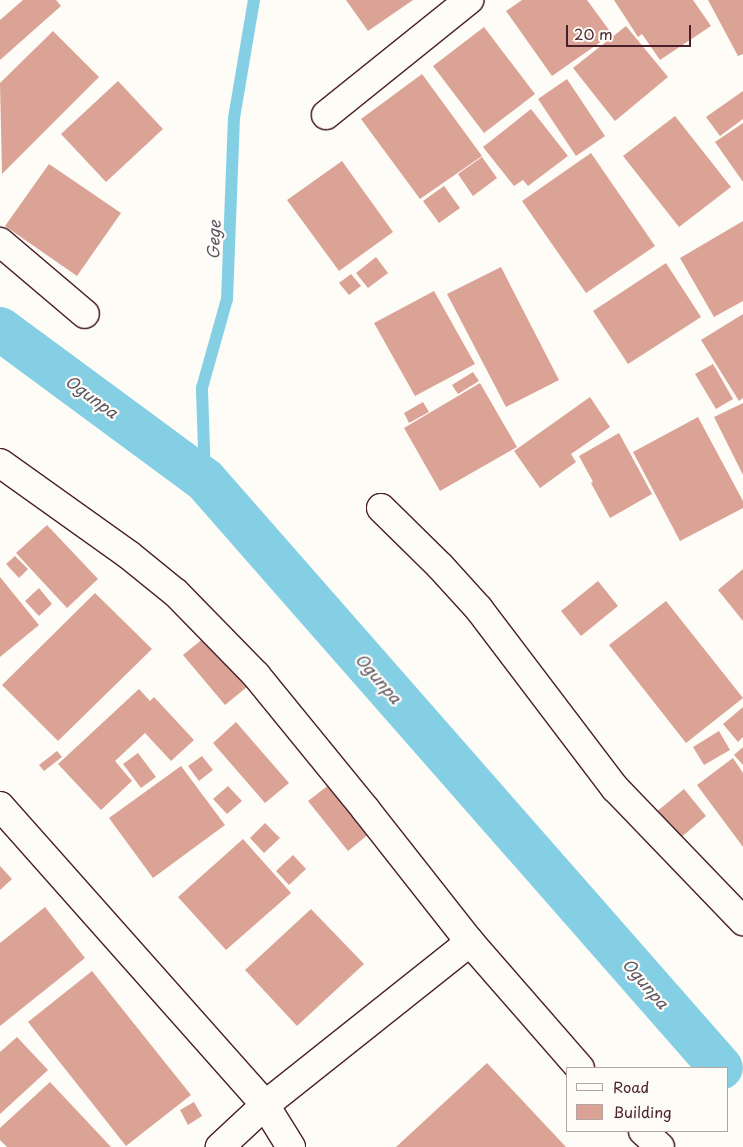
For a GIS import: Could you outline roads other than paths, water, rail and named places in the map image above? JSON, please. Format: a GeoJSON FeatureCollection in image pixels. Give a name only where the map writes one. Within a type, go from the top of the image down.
{"type":"FeatureCollection","features":[{"type":"Feature","properties":{"kind":"street"},"geometry":{"type":"LineString","coordinates":[[326,115],[469,0]]}},
{"type":"Feature","properties":{"kind":"street"},"geometry":{"type":"LineString","coordinates":[[0,242],[85,314]]}},
{"type":"Feature","properties":{"kind":"street"},"geometry":{"type":"LineString","coordinates":[[0,463],[129,555],[183,600],[256,676],[366,810],[470,942],[579,1067]]}},
{"type":"Feature","properties":{"kind":"street"},"geometry":{"type":"LineString","coordinates":[[381,508],[440,566],[479,609],[615,788],[743,921]]}},
{"type":"Feature","properties":{"kind":"street"},"geometry":{"type":"LineString","coordinates":[[0,806],[265,1106],[291,1147]]}},
{"type":"Feature","properties":{"kind":"street"},"geometry":{"type":"LineString","coordinates":[[220,1147],[265,1106],[470,942]]}},
{"type":"Feature","properties":{"kind":"street"},"geometry":{"type":"LineString","coordinates":[[645,1132],[660,1147]]}},
{"type":"Feature","properties":{"kind":"waterway","name":"Gege"},"geometry":{"type":"LineString","coordinates":[[205,480],[202,388],[227,299],[234,118],[254,0]]}},
{"type":"Feature","properties":{"kind":"waterway","name":"Ogunpa"},"geometry":{"type":"LineString","coordinates":[[0,329],[205,480],[720,1067]]}}]}
